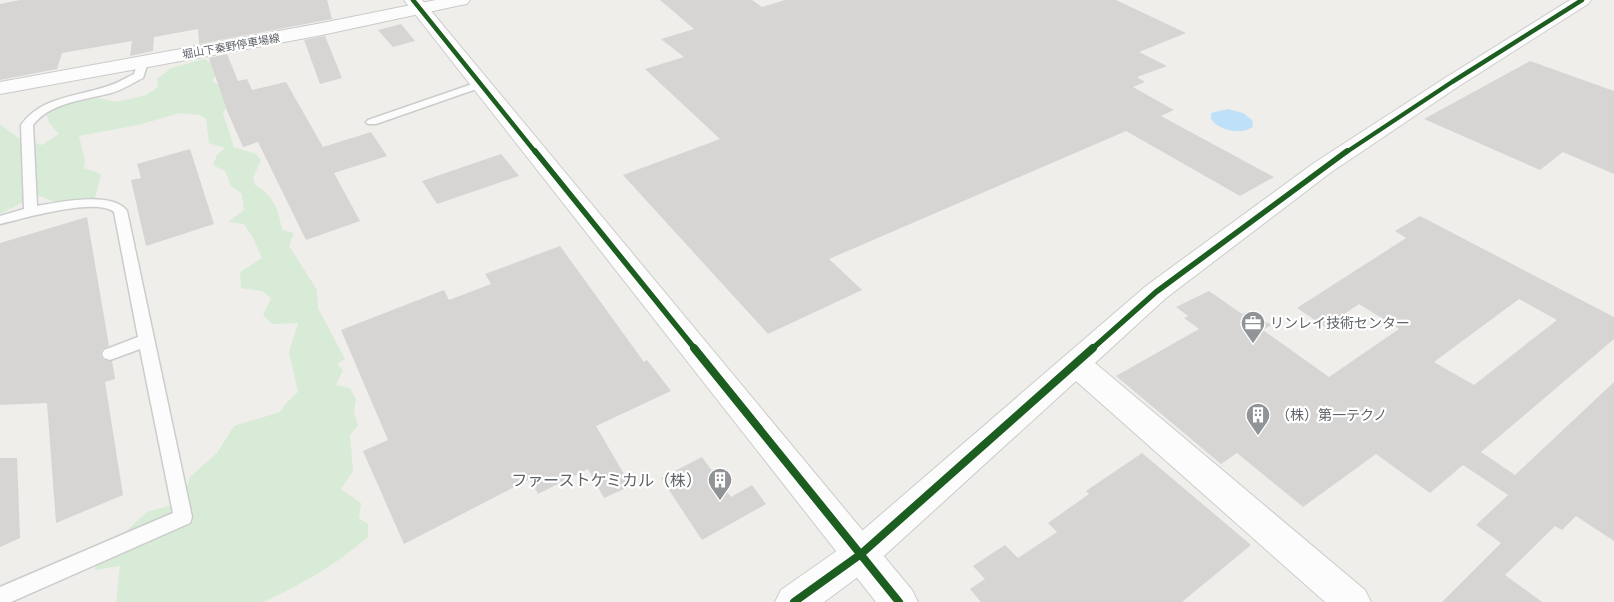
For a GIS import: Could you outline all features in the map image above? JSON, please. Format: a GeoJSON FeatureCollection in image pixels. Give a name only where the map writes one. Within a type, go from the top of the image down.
{"type":"FeatureCollection","features":[{"type":"Feature","properties":{"kind":"street","name":"堀山下秦野停車場線"},"geometry":{"type":"LineString","coordinates":[[0,88],[143,62],[417,5],[461,0]]}},
{"type":"Feature","properties":{"kind":"street"},"geometry":{"type":"LineString","coordinates":[[794,602],[861,554],[1156,292],[1322,168],[1452,82],[1582,0]]}},
{"type":"Feature","properties":{"kind":"street"},"geometry":{"type":"LineString","coordinates":[[417,5],[899,602]]}},
{"type":"Feature","properties":{"kind":"street"},"geometry":{"type":"LineString","coordinates":[[1075,363],[1352,602]]}},
{"type":"Feature","properties":{"kind":"lane"},"geometry":{"type":"LineString","coordinates":[[30,211],[27,125],[30,119],[40,111],[119,86],[139,76],[143,62]]}},
{"type":"Feature","properties":{"kind":"lane"},"geometry":{"type":"LineString","coordinates":[[372,122],[482,84]]}},
{"type":"Feature","properties":{"kind":"lane"},"geometry":{"type":"LineString","coordinates":[[0,220],[30,211],[104,204],[113,205],[120,211],[183,517],[0,597]]}},
{"type":"Feature","properties":{"kind":"lane"},"geometry":{"type":"LineString","coordinates":[[110,354],[147,340]]}},
{"type":"Feature","properties":{"kind":"green space"},"geometry":{"type":"Polygon","coordinates":[[[204,59],[221,68],[212,81],[224,88],[230,102],[223,113],[234,147],[256,154],[261,160],[253,178],[255,185],[271,198],[279,216],[282,230],[294,233],[289,246],[317,290],[318,308],[345,359],[337,364],[343,370],[336,385],[350,388],[356,399],[354,413],[358,425],[350,435],[353,471],[341,489],[361,503],[359,518],[368,524],[368,537],[318,573],[263,602],[116,602],[120,566],[95,570],[97,551],[118,538],[147,512],[182,502],[190,477],[217,453],[234,426],[280,412],[286,403],[298,392],[289,352],[298,323],[272,324],[263,315],[271,298],[262,291],[241,288],[240,272],[262,258],[244,224],[228,222],[244,210],[242,194],[231,186],[225,171],[213,165],[217,155],[225,148],[209,143],[206,119],[200,115],[180,113],[138,125],[79,136],[85,161],[84,168],[101,174],[95,198],[72,205],[49,200],[37,195],[0,214],[0,124],[17,137],[42,145],[59,134],[49,123],[47,115],[66,104],[98,98],[117,102],[146,95],[158,87],[157,79],[171,68],[204,59]]]}},
{"type":"Feature","properties":{"kind":"water"},"geometry":{"type":"Polygon","coordinates":[[[1228,109],[1243,113],[1252,120],[1253,127],[1242,131],[1230,130],[1225,129],[1211,119],[1211,113],[1228,109]]]}},
{"type":"Feature","properties":{"kind":"building"},"geometry":{"type":"Polygon","coordinates":[[[20,0],[327,0],[332,19],[199,44],[198,29],[154,37],[153,51],[130,56],[132,41],[62,53],[57,69],[0,80],[0,4],[20,0]]]}},
{"type":"Feature","properties":{"kind":"building"},"geometry":{"type":"Polygon","coordinates":[[[660,0],[752,0],[762,7],[785,0],[1116,0],[1186,33],[1139,52],[1167,66],[1137,77],[1145,82],[1133,87],[1174,110],[1161,116],[1274,177],[1240,196],[1126,131],[829,259],[862,290],[768,334],[623,175],[720,139],[645,69],[684,57],[661,39],[694,29],[660,0]]]}},
{"type":"Feature","properties":{"kind":"building"},"geometry":{"type":"Polygon","coordinates":[[[401,24],[415,41],[393,47],[378,30],[401,24]]]}},
{"type":"Feature","properties":{"kind":"building"},"geometry":{"type":"Polygon","coordinates":[[[325,36],[342,78],[320,84],[304,40],[325,36]]]}},
{"type":"Feature","properties":{"kind":"building"},"geometry":{"type":"Polygon","coordinates":[[[227,54],[238,81],[247,79],[252,90],[286,82],[323,147],[371,132],[387,156],[334,173],[360,221],[306,240],[258,142],[243,147],[228,113],[209,58],[227,54]]]}},
{"type":"Feature","properties":{"kind":"building"},"geometry":{"type":"Polygon","coordinates":[[[1530,61],[1614,91],[1614,174],[1563,152],[1540,170],[1424,119],[1530,61]]]}},
{"type":"Feature","properties":{"kind":"building"},"geometry":{"type":"Polygon","coordinates":[[[190,149],[214,224],[146,246],[131,180],[141,178],[137,164],[190,149]]]}},
{"type":"Feature","properties":{"kind":"building"},"geometry":{"type":"Polygon","coordinates":[[[501,154],[519,176],[437,204],[422,181],[501,154]]]}},
{"type":"Feature","properties":{"kind":"building"},"geometry":{"type":"Polygon","coordinates":[[[1420,216],[1614,317],[1614,339],[1481,452],[1515,475],[1614,382],[1614,541],[1576,516],[1562,530],[1555,526],[1505,575],[1542,602],[1442,602],[1501,543],[1476,525],[1508,495],[1463,465],[1430,493],[1376,454],[1303,507],[1237,453],[1221,464],[1116,376],[1199,329],[1184,318],[1188,316],[1176,307],[1209,291],[1242,314],[1250,311],[1271,325],[1263,330],[1329,377],[1399,329],[1359,304],[1325,327],[1297,308],[1406,238],[1395,231],[1420,216]],[[1519,299],[1434,362],[1474,385],[1557,320],[1519,299]]]}},
{"type":"Feature","properties":{"kind":"building"},"geometry":{"type":"Polygon","coordinates":[[[87,217],[109,346],[102,349],[100,355],[103,360],[112,361],[115,379],[105,382],[123,495],[56,523],[47,403],[0,405],[0,243],[87,217]]]}},
{"type":"Feature","properties":{"kind":"building"},"geometry":{"type":"Polygon","coordinates":[[[560,246],[644,362],[647,360],[671,391],[596,426],[631,486],[604,498],[588,469],[538,494],[530,479],[404,544],[363,451],[388,440],[341,330],[444,290],[449,300],[491,284],[485,274],[560,246]]]}},
{"type":"Feature","properties":{"kind":"building"},"geometry":{"type":"Polygon","coordinates":[[[1142,453],[1251,545],[1182,602],[981,602],[970,589],[985,579],[973,566],[1005,545],[1018,558],[1057,532],[1048,523],[1089,494],[1086,491],[1142,453]]]}},
{"type":"Feature","properties":{"kind":"building","name":"ファーストケミカル（株）"},"geometry":{"type":"Polygon","coordinates":[[[702,457],[731,497],[752,485],[766,504],[702,540],[661,478],[702,457]]]}},
{"type":"Feature","properties":{"kind":"building"},"geometry":{"type":"Polygon","coordinates":[[[0,458],[17,458],[20,538],[0,547],[0,458]]]}},
{"type":"Feature","properties":{"kind":"cycle path"},"geometry":{"type":"LineString","coordinates":[[413,0],[899,602]]}},
{"type":"Feature","properties":{"kind":"cycle path"},"geometry":{"type":"LineString","coordinates":[[794,602],[861,554],[1156,292],[1322,168],[1452,82],[1582,0]]}},
{"type":"Feature","properties":{"kind":"place","name":"リンレイ技術センター"},"geometry":{"type":"Point","coordinates":[1253,344]}},
{"type":"Feature","properties":{"kind":"place","name":"（株）第一テクノ"},"geometry":{"type":"Point","coordinates":[1258,436]}},
{"type":"Feature","properties":{"kind":"place","name":"ファーストケミカル（株）"},"geometry":{"type":"Point","coordinates":[720,501]}}]}
